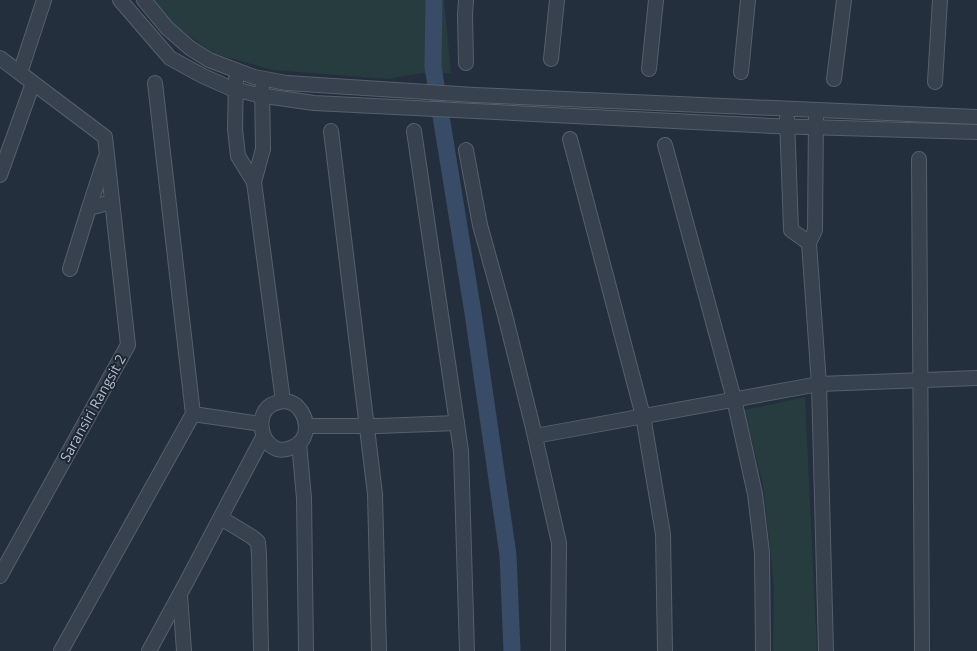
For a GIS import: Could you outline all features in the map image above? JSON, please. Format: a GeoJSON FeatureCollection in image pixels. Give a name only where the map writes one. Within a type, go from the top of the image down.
{"type":"FeatureCollection","features":[{"type":"Feature","properties":{"kind":"street"},"geometry":{"type":"LineString","coordinates":[[20,73],[44,0]]}},
{"type":"Feature","properties":{"kind":"street"},"geometry":{"type":"LineString","coordinates":[[120,0],[170,58],[203,76],[235,89],[262,96],[314,103],[786,126],[977,132]]}},
{"type":"Feature","properties":{"kind":"street"},"geometry":{"type":"LineString","coordinates":[[144,0],[167,28],[190,48],[209,60],[254,76],[287,83],[460,94],[977,117]]}},
{"type":"Feature","properties":{"kind":"street"},"geometry":{"type":"LineString","coordinates":[[466,0],[466,64]]}},
{"type":"Feature","properties":{"kind":"street"},"geometry":{"type":"LineString","coordinates":[[551,59],[557,0]]}},
{"type":"Feature","properties":{"kind":"street"},"geometry":{"type":"LineString","coordinates":[[649,69],[656,0]]}},
{"type":"Feature","properties":{"kind":"street"},"geometry":{"type":"LineString","coordinates":[[740,72],[748,0]]}},
{"type":"Feature","properties":{"kind":"street"},"geometry":{"type":"LineString","coordinates":[[834,79],[844,0]]}},
{"type":"Feature","properties":{"kind":"street"},"geometry":{"type":"LineString","coordinates":[[935,82],[940,0]]}},
{"type":"Feature","properties":{"kind":"street","name":"Saransiri Rangsit 2"},"geometry":{"type":"LineString","coordinates":[[0,58],[105,137],[128,345],[0,576]]}},
{"type":"Feature","properties":{"kind":"street"},"geometry":{"type":"LineString","coordinates":[[236,70],[235,129],[238,156],[254,182]]}},
{"type":"Feature","properties":{"kind":"street"},"geometry":{"type":"LineString","coordinates":[[263,78],[263,149],[254,182],[283,401]]}},
{"type":"Feature","properties":{"kind":"street"},"geometry":{"type":"LineString","coordinates":[[0,175],[6,140],[33,83]]}},
{"type":"Feature","properties":{"kind":"street"},"geometry":{"type":"LineString","coordinates":[[61,651],[193,414],[155,83]]}},
{"type":"Feature","properties":{"kind":"street"},"geometry":{"type":"LineString","coordinates":[[787,108],[786,126],[791,230],[808,243]]}},
{"type":"Feature","properties":{"kind":"street"},"geometry":{"type":"LineString","coordinates":[[816,109],[815,230],[808,243],[819,384],[826,651]]}},
{"type":"Feature","properties":{"kind":"street"},"geometry":{"type":"LineString","coordinates":[[331,131],[375,494],[379,651]]}},
{"type":"Feature","properties":{"kind":"street"},"geometry":{"type":"LineString","coordinates":[[414,132],[461,451],[468,651]]}},
{"type":"Feature","properties":{"kind":"street"},"geometry":{"type":"LineString","coordinates":[[570,139],[643,416],[663,534],[665,651]]}},
{"type":"Feature","properties":{"kind":"street"},"geometry":{"type":"LineString","coordinates":[[665,145],[734,399],[755,494],[761,546],[763,651]]}},
{"type":"Feature","properties":{"kind":"street"},"geometry":{"type":"LineString","coordinates":[[466,150],[480,225],[505,315],[559,542],[558,651]]}},
{"type":"Feature","properties":{"kind":"street"},"geometry":{"type":"LineString","coordinates":[[70,269],[107,154]]}},
{"type":"Feature","properties":{"kind":"street"},"geometry":{"type":"LineString","coordinates":[[919,159],[922,651]]}},
{"type":"Feature","properties":{"kind":"street"},"geometry":{"type":"LineString","coordinates":[[89,208],[112,202]]}},
{"type":"Feature","properties":{"kind":"street"},"geometry":{"type":"LineString","coordinates":[[535,436],[819,384],[977,378]]}},
{"type":"Feature","properties":{"kind":"street"},"geometry":{"type":"LineString","coordinates":[[149,651],[221,518],[262,431],[266,410],[271,405],[283,401],[287,401],[297,406],[303,414],[306,433],[299,443],[292,447],[286,449],[273,448],[262,431],[193,414]]}},
{"type":"Feature","properties":{"kind":"street"},"geometry":{"type":"LineString","coordinates":[[306,426],[367,426],[457,422]]}},
{"type":"Feature","properties":{"kind":"street"},"geometry":{"type":"LineString","coordinates":[[299,443],[304,498],[306,651]]}},
{"type":"Feature","properties":{"kind":"street"},"geometry":{"type":"LineString","coordinates":[[221,518],[258,542],[261,651]]}},
{"type":"Feature","properties":{"kind":"street"},"geometry":{"type":"LineString","coordinates":[[180,595],[184,651]]}},
{"type":"Feature","properties":{"kind":"green space"},"geometry":{"type":"Polygon","coordinates":[[[154,0],[444,0],[451,73],[422,73],[387,79],[273,70],[215,54],[171,23],[154,0]]]}},
{"type":"Feature","properties":{"kind":"green space"},"geometry":{"type":"Polygon","coordinates":[[[805,397],[817,651],[773,651],[774,585],[763,485],[744,410],[805,397]]]}},
{"type":"Feature","properties":{"kind":"waterway"},"geometry":{"type":"LineString","coordinates":[[434,0],[433,67],[473,313],[508,555],[512,651]]}}]}
